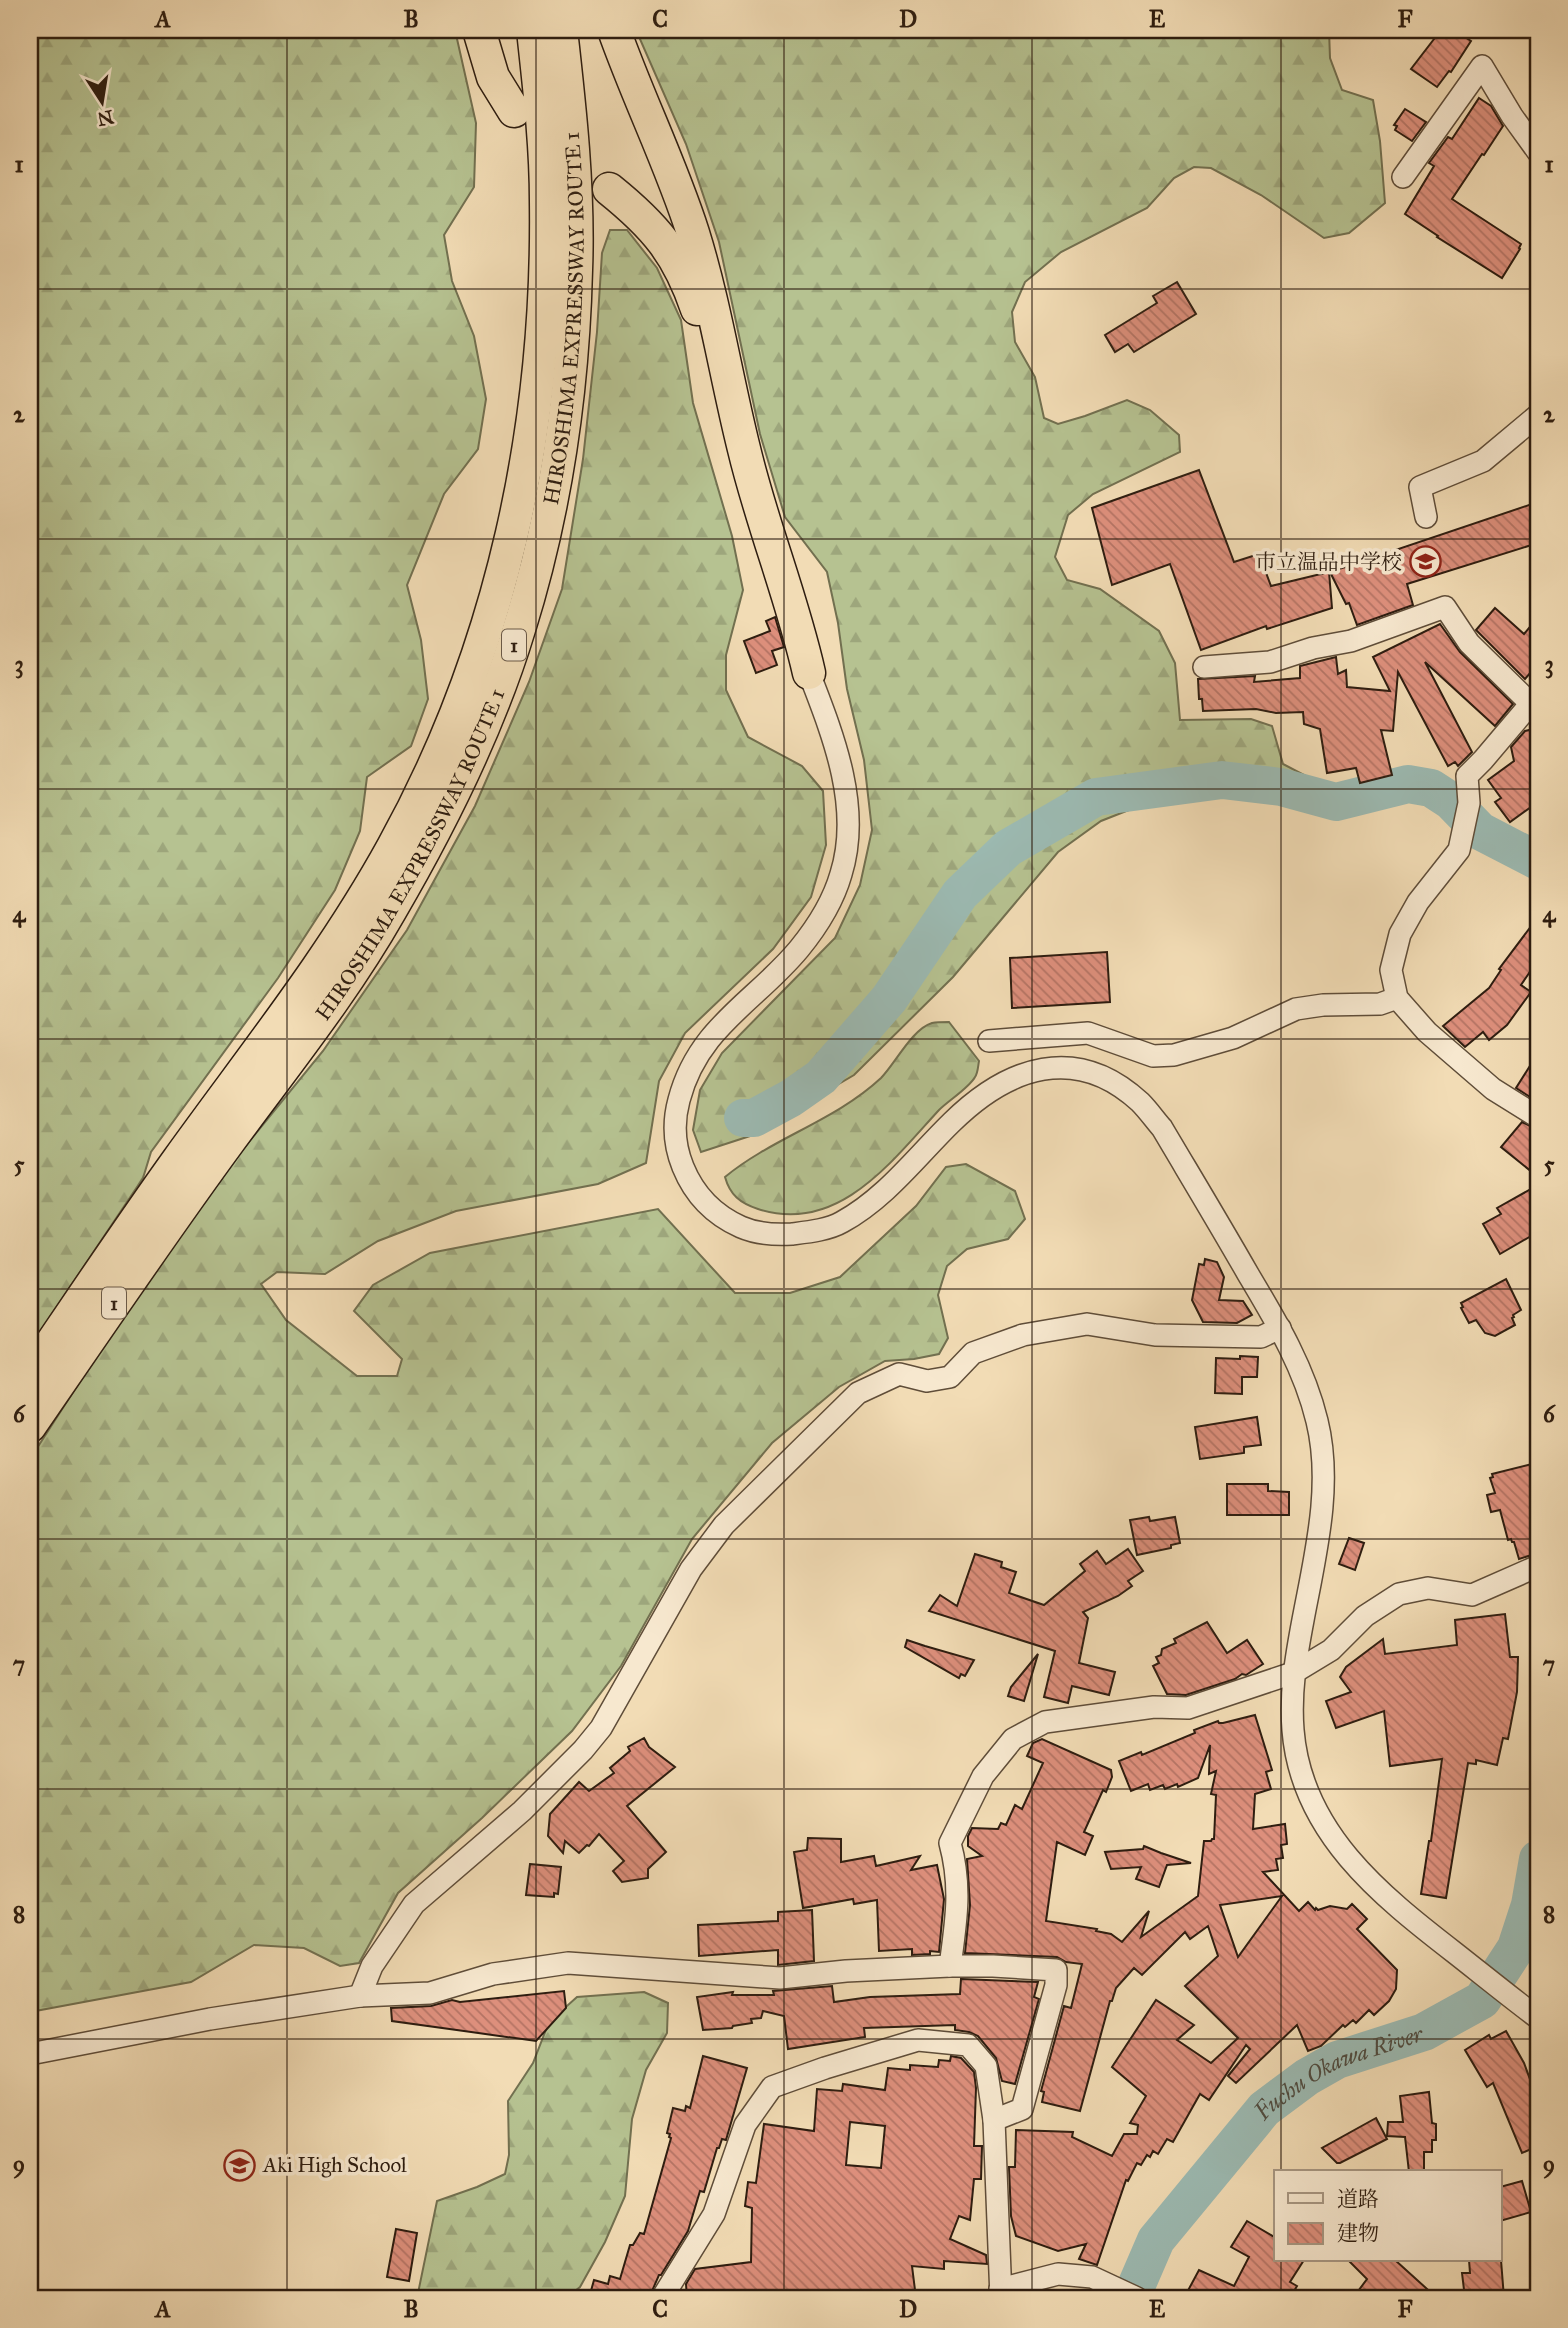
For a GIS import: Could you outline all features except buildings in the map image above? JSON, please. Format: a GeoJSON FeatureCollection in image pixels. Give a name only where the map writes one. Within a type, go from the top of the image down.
{"type":"FeatureCollection","features":[{"type":"Feature","properties":{"kind":"highway"},"geometry":{"type":"LineString","coordinates":[[479,30],[493,77],[514,111]]}},
{"type":"Feature","properties":{"kind":"highway","name":"HIROSHIMA EXPRESSWAY ROUTE 1"},"geometry":{"type":"LineString","coordinates":[[30,1426],[189,1170],[339,937],[394,845],[446,737],[490,618],[519,506],[530,449],[542,327],[546,198],[543,131],[533,30]]}},
{"type":"Feature","properties":{"kind":"highway","name":"HIROSHIMA EXPRESSWAY ROUTE 1"},"geometry":{"type":"LineString","coordinates":[[30,1375],[189,1170],[317,1021],[388,915],[448,805],[498,691],[519,630],[548,518],[559,453],[573,327],[575,197],[561,30]]}},
{"type":"Feature","properties":{"kind":"highway"},"geometry":{"type":"LineString","coordinates":[[614,30],[695,241],[708,284],[744,450],[768,537],[799,625],[809,673]]}},
{"type":"Feature","properties":{"kind":"highway"},"geometry":{"type":"LineString","coordinates":[[609,189],[652,227],[667,246],[690,289],[721,429],[744,516],[785,630],[809,673]]}},
{"type":"Feature","properties":{"kind":"street"},"geometry":{"type":"LineString","coordinates":[[1404,177],[1482,66],[1512,116],[1538,152]]}},
{"type":"Feature","properties":{"kind":"street"},"geometry":{"type":"LineString","coordinates":[[1426,517],[1420,486],[1483,461],[1538,415]]}},
{"type":"Feature","properties":{"kind":"street"},"geometry":{"type":"LineString","coordinates":[[1204,667],[1270,662],[1313,648],[1352,641],[1445,607],[1469,643],[1534,699],[1467,776],[1469,803],[1459,850],[1418,902],[1400,934],[1391,970],[1396,998],[1427,1032],[1493,1088],[1538,1117]]}},
{"type":"Feature","properties":{"kind":"street"},"geometry":{"type":"LineString","coordinates":[[809,673],[829,724],[842,776],[848,813],[842,872],[831,901],[799,950],[726,1020],[698,1052],[683,1084],[674,1120],[678,1156],[688,1179],[700,1198],[716,1213],[743,1228],[776,1235],[811,1232],[840,1223],[881,1195],[953,1121],[984,1094],[1023,1074],[1043,1068],[1069,1067],[1090,1071],[1115,1083],[1140,1103],[1162,1128],[1280,1328],[1301,1370],[1318,1423],[1324,1478],[1316,1549],[1293,1673],[1293,1732],[1308,1792],[1340,1849],[1362,1874],[1411,1919],[1538,2018]]}},
{"type":"Feature","properties":{"kind":"street"},"geometry":{"type":"LineString","coordinates":[[989,1041],[1087,1033],[1153,1056],[1174,1055],[1233,1038],[1296,1009],[1323,1005],[1380,1004],[1396,998]]}},
{"type":"Feature","properties":{"kind":"street"},"geometry":{"type":"LineString","coordinates":[[1068,1036],[1069,1067]]}},
{"type":"Feature","properties":{"kind":"street"},"geometry":{"type":"LineString","coordinates":[[360,1996],[372,1966],[414,1904],[522,1811],[583,1751],[601,1728],[691,1569],[724,1525],[858,1392],[899,1374],[927,1381],[950,1377],[973,1353],[1023,1335],[1087,1324],[1169,1336],[1261,1337],[1280,1328]]}},
{"type":"Feature","properties":{"kind":"street"},"geometry":{"type":"LineString","coordinates":[[950,1966],[957,1917],[957,1869],[950,1843],[983,1776],[1013,1739],[1045,1721],[1154,1707],[1188,1708],[1293,1673],[1331,1650],[1365,1616],[1399,1594],[1429,1588],[1472,1595],[1538,1566]]}},
{"type":"Feature","properties":{"kind":"street"},"geometry":{"type":"LineString","coordinates":[[30,2054],[210,2019],[360,1996],[430,1993],[493,1974],[568,1963],[780,1978],[846,1971],[950,1966],[1056,1970],[1056,1985],[1022,2109],[994,2120]]}},
{"type":"Feature","properties":{"kind":"street"},"geometry":{"type":"LineString","coordinates":[[662,2298],[714,2214],[745,2125],[772,2087],[825,2067],[918,2040],[968,2045],[986,2066],[994,2120],[1001,2294],[1059,2273],[1091,2277],[1137,2298]]}},
{"type":"Feature","properties":{"kind":"green space"},"geometry":{"type":"Polygon","coordinates":[[[30,30],[455,30],[476,123],[474,187],[444,235],[452,281],[474,336],[486,399],[478,449],[444,494],[407,585],[421,640],[428,699],[411,746],[367,777],[360,831],[335,890],[278,978],[151,1152],[143,1178],[30,1347],[30,30]]]}},
{"type":"Feature","properties":{"kind":"green space"},"geometry":{"type":"Polygon","coordinates":[[[636,30],[1329,30],[1330,58],[1342,90],[1373,100],[1380,141],[1385,203],[1349,233],[1324,238],[1261,195],[1211,168],[1194,167],[1174,178],[1147,208],[1061,252],[1025,282],[1012,312],[1015,342],[1035,377],[1044,418],[1058,424],[1127,400],[1150,410],[1179,435],[1180,452],[1093,494],[1068,515],[1055,557],[1067,580],[1100,589],[1159,631],[1175,663],[1180,720],[1251,719],[1272,726],[1283,764],[1308,777],[1306,792],[1268,797],[1222,788],[1144,804],[1101,821],[1058,852],[953,977],[854,1075],[750,1136],[701,1152],[693,1130],[700,1090],[722,1053],[835,938],[860,885],[872,830],[864,760],[847,689],[838,623],[827,572],[785,517],[760,434],[719,242],[686,144],[636,30]]]}},
{"type":"Feature","properties":{"kind":"green space"},"geometry":{"type":"Polygon","coordinates":[[[610,230],[627,230],[657,268],[681,320],[693,403],[732,536],[743,590],[726,655],[726,690],[748,737],[802,766],[823,791],[826,845],[811,897],[773,949],[685,1033],[659,1081],[646,1163],[598,1184],[456,1211],[378,1241],[325,1274],[277,1272],[261,1284],[286,1320],[357,1376],[397,1376],[402,1359],[354,1311],[373,1285],[430,1253],[658,1209],[735,1293],[790,1293],[840,1277],[916,1206],[946,1167],[966,1164],[1015,1191],[1025,1219],[1008,1239],[967,1249],[947,1266],[938,1295],[948,1338],[939,1354],[885,1361],[839,1387],[772,1443],[692,1539],[621,1666],[572,1731],[482,1818],[398,1893],[359,1963],[340,1966],[304,1948],[254,1945],[191,1982],[30,2012],[30,1459],[196,1201],[217,1181],[323,1051],[407,930],[475,806],[529,682],[562,589],[583,459],[597,332],[602,253],[610,230]]]}},
{"type":"Feature","properties":{"kind":"green space"},"geometry":{"type":"Polygon","coordinates":[[[949,1022],[979,1061],[976,1075],[882,1171],[861,1188],[838,1203],[813,1212],[787,1214],[752,1207],[733,1193],[725,1177],[743,1163],[863,1093],[881,1078],[911,1039],[925,1027],[932,1023],[949,1022]]]}},
{"type":"Feature","properties":{"kind":"green space"},"geometry":{"type":"Polygon","coordinates":[[[644,1992],[668,2003],[667,2033],[646,2070],[632,2119],[625,2196],[605,2242],[580,2287],[566,2298],[417,2298],[437,2201],[505,2174],[509,2155],[508,2101],[533,2063],[549,2022],[577,1997],[644,1992]]]}},
{"type":"Feature","properties":{"kind":"waterway"},"geometry":{"type":"LineString","coordinates":[[743,1118],[754,1118],[791,1098],[821,1077],[889,999],[960,894],[1008,848],[1096,797],[1222,780],[1281,787],[1336,802],[1408,784],[1431,788],[1451,801],[1480,831],[1538,861]]}},
{"type":"Feature","properties":{"kind":"waterway","name":"Fuchu Okawa River"},"geometry":{"type":"LineString","coordinates":[[1131,2298],[1156,2240],[1264,2109],[1307,2077],[1337,2060],[1424,2032],[1482,2000],[1516,1948],[1530,1905],[1538,1859]]}},
{"type":"Feature","properties":{"kind":"place","name":"市立温品中学校"},"geometry":{"type":"Point","coordinates":[1425,562]}},
{"type":"Feature","properties":{"kind":"place","name":"Aki High School"},"geometry":{"type":"Point","coordinates":[240,2165]}}]}
